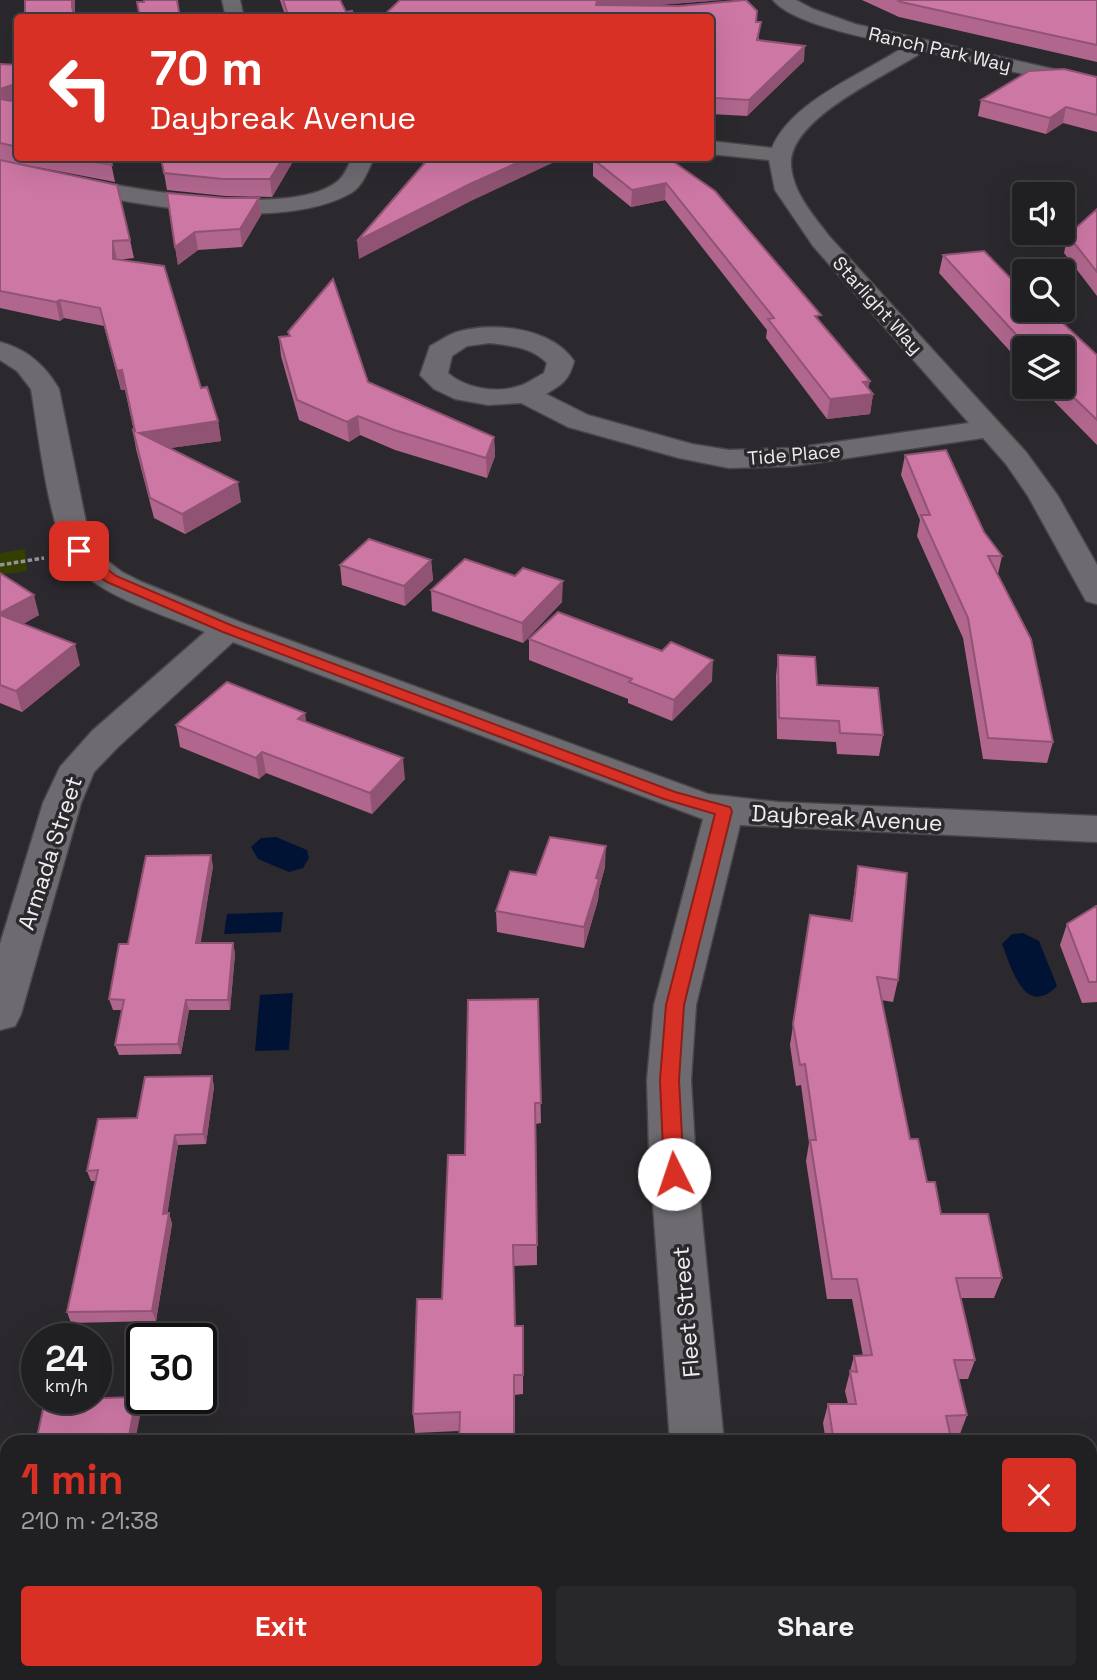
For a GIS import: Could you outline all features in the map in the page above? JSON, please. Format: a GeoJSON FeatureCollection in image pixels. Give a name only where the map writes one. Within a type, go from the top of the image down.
{"type":"FeatureCollection","features":[{"type":"Feature","properties":{"kind":"street"},"geometry":{"type":"LineString","coordinates":[[762,5],[784,2]]}},
{"type":"Feature","properties":{"kind":"street","name":"Ranch Park Way"},"geometry":{"type":"LineString","coordinates":[[784,2],[831,23],[1097,85]]}},
{"type":"Feature","properties":{"kind":"street"},"geometry":{"type":"LineString","coordinates":[[714,147],[780,155],[796,128],[822,105],[920,44]]}},
{"type":"Feature","properties":{"kind":"street","name":"Starlight Way"},"geometry":{"type":"LineString","coordinates":[[780,155],[783,177],[791,197],[821,241],[1029,475],[1097,594]]}},
{"type":"Feature","properties":{"kind":"street"},"geometry":{"type":"LineString","coordinates":[[0,169],[155,198],[259,205],[310,200],[334,193],[349,183],[361,161]]}},
{"type":"Feature","properties":{"kind":"street","name":"Daybreak Avenue"},"geometry":{"type":"LineString","coordinates":[[0,350],[27,365],[41,380],[45,389],[72,532],[79,551],[87,561],[111,579],[228,629],[670,795],[724,811],[1097,829]]}},
{"type":"Feature","properties":{"kind":"street","name":"Tide Place"},"geometry":{"type":"LineString","coordinates":[[525,394],[578,421],[689,452],[729,459],[794,457],[988,429]]}},
{"type":"Feature","properties":{"kind":"street","name":"Armada Street"},"geometry":{"type":"LineString","coordinates":[[0,1014],[62,803],[78,768],[114,731],[228,629]]}},
{"type":"Feature","properties":{"kind":"street","name":"Fleet Street"},"geometry":{"type":"LineString","coordinates":[[695,1435],[669,1080],[675,1005],[724,811]]}},
{"type":"Feature","properties":{"kind":"path"},"geometry":{"type":"LineString","coordinates":[[0,565],[46,557]]}},
{"type":"Feature","properties":{"kind":"green space"},"geometry":{"type":"Polygon","coordinates":[[[25,549],[27,571],[0,575],[0,553],[25,549]]]}},
{"type":"Feature","properties":{"kind":"water"},"geometry":{"type":"Polygon","coordinates":[[[276,837],[307,850],[309,858],[303,868],[289,872],[258,859],[251,847],[261,838],[276,837]]]}},
{"type":"Feature","properties":{"kind":"water"},"geometry":{"type":"Polygon","coordinates":[[[283,912],[281,932],[224,934],[227,914],[283,912]]]}},
{"type":"Feature","properties":{"kind":"water"},"geometry":{"type":"Polygon","coordinates":[[[1023,933],[1039,941],[1057,986],[1046,995],[1036,997],[1021,986],[1002,944],[1012,934],[1023,933]]]}},
{"type":"Feature","properties":{"kind":"water"},"geometry":{"type":"Polygon","coordinates":[[[293,993],[289,1050],[255,1051],[260,995],[293,993]]]}},
{"type":"Feature","properties":{"kind":"building"},"geometry":{"type":"Polygon","coordinates":[[[25,0],[72,0],[74,14],[25,14],[25,0]]]}},
{"type":"Feature","properties":{"kind":"building"},"geometry":{"type":"Polygon","coordinates":[[[177,0],[179,14],[139,14],[137,2],[177,0]]]}},
{"type":"Feature","properties":{"kind":"building"},"geometry":{"type":"Polygon","coordinates":[[[283,0],[340,0],[346,12],[352,11],[353,14],[288,14],[283,0]]]}},
{"type":"Feature","properties":{"kind":"building"},"geometry":{"type":"Polygon","coordinates":[[[400,0],[598,0],[596,5],[679,6],[746,0],[757,11],[756,22],[761,22],[757,40],[805,46],[749,100],[716,98],[714,14],[385,14],[400,0]]]}},
{"type":"Feature","properties":{"kind":"building"},"geometry":{"type":"Polygon","coordinates":[[[897,0],[1097,0],[1097,45],[901,2],[897,0]]]}},
{"type":"Feature","properties":{"kind":"building"},"geometry":{"type":"Polygon","coordinates":[[[0,64],[14,65],[14,84],[0,89],[0,64]]]}},
{"type":"Feature","properties":{"kind":"building"},"geometry":{"type":"Polygon","coordinates":[[[1064,69],[1097,77],[1097,115],[1066,107],[1050,118],[981,100],[1029,71],[1064,69]]]}},
{"type":"Feature","properties":{"kind":"building"},"geometry":{"type":"Polygon","coordinates":[[[0,99],[14,101],[14,146],[0,143],[0,99]]]}},
{"type":"Feature","properties":{"kind":"building"},"geometry":{"type":"Polygon","coordinates":[[[0,160],[117,185],[130,240],[113,241],[113,259],[164,266],[201,388],[207,387],[218,421],[139,433],[238,482],[182,514],[150,498],[122,370],[117,371],[100,308],[0,291],[0,160]]]}},
{"type":"Feature","properties":{"kind":"building"},"geometry":{"type":"Polygon","coordinates":[[[90,161],[111,161],[112,165],[90,161]]]}},
{"type":"Feature","properties":{"kind":"building"},"geometry":{"type":"Polygon","coordinates":[[[162,161],[281,161],[270,179],[223,179],[164,173],[162,161]]]}},
{"type":"Feature","properties":{"kind":"building"},"geometry":{"type":"Polygon","coordinates":[[[426,161],[521,161],[470,184],[357,241],[426,161]]]}},
{"type":"Feature","properties":{"kind":"building"},"geometry":{"type":"Polygon","coordinates":[[[596,161],[672,161],[715,191],[821,315],[815,316],[870,381],[863,382],[873,394],[830,399],[768,319],[774,318],[666,183],[632,190],[596,161]]]}},
{"type":"Feature","properties":{"kind":"building"},"geometry":{"type":"Polygon","coordinates":[[[167,193],[259,198],[240,229],[195,232],[175,247],[167,193]]]}},
{"type":"Feature","properties":{"kind":"building"},"geometry":{"type":"Polygon","coordinates":[[[1097,209],[1097,272],[1075,244],[1075,229],[1097,209]]]}},
{"type":"Feature","properties":{"kind":"building"},"geometry":{"type":"Polygon","coordinates":[[[984,251],[1012,280],[1012,322],[1062,322],[1097,355],[1097,420],[1075,399],[1075,336],[1018,336],[943,255],[984,251]]]}},
{"type":"Feature","properties":{"kind":"building"},"geometry":{"type":"Polygon","coordinates":[[[333,279],[368,382],[494,437],[486,458],[358,416],[347,422],[297,400],[279,337],[290,336],[288,332],[333,279]]]}},
{"type":"Feature","properties":{"kind":"building"},"geometry":{"type":"Polygon","coordinates":[[[946,450],[984,532],[1002,556],[988,556],[1031,639],[1053,742],[988,738],[968,618],[921,515],[930,515],[905,455],[946,450]]]}},
{"type":"Feature","properties":{"kind":"building"},"geometry":{"type":"Polygon","coordinates":[[[369,539],[431,560],[404,586],[340,565],[369,539]]]}},
{"type":"Feature","properties":{"kind":"building"},"geometry":{"type":"Polygon","coordinates":[[[465,559],[515,576],[523,568],[563,581],[522,623],[431,590],[465,559]]]}},
{"type":"Feature","properties":{"kind":"building"},"geometry":{"type":"Polygon","coordinates":[[[0,573],[34,595],[0,613],[0,573]]]}},
{"type":"Feature","properties":{"kind":"building"},"geometry":{"type":"Polygon","coordinates":[[[558,612],[662,651],[671,642],[713,660],[674,700],[629,682],[632,679],[529,639],[558,612]]]}},
{"type":"Feature","properties":{"kind":"building"},"geometry":{"type":"Polygon","coordinates":[[[0,615],[75,644],[16,691],[0,685],[0,615]]]}},
{"type":"Feature","properties":{"kind":"building"},"geometry":{"type":"Polygon","coordinates":[[[778,655],[815,657],[817,685],[878,688],[883,735],[840,733],[839,721],[779,718],[778,655]]]}},
{"type":"Feature","properties":{"kind":"building"},"geometry":{"type":"Polygon","coordinates":[[[227,682],[305,713],[298,719],[403,758],[370,793],[262,752],[256,758],[176,725],[227,682]]]}},
{"type":"Feature","properties":{"kind":"building"},"geometry":{"type":"Polygon","coordinates":[[[550,837],[606,846],[584,927],[496,911],[510,871],[536,875],[550,837]]]}},
{"type":"Feature","properties":{"kind":"building"},"geometry":{"type":"Polygon","coordinates":[[[211,855],[196,943],[233,943],[228,1000],[186,1000],[178,1044],[115,1045],[124,1000],[109,999],[119,944],[128,944],[146,856],[211,855]]]}},
{"type":"Feature","properties":{"kind":"building"},"geometry":{"type":"Polygon","coordinates":[[[858,866],[907,873],[898,980],[877,977],[910,1139],[918,1139],[927,1182],[935,1182],[941,1214],[988,1214],[1002,1278],[956,1278],[975,1360],[954,1360],[967,1415],[946,1416],[950,1435],[833,1435],[828,1404],[856,1404],[850,1371],[857,1372],[854,1356],[872,1355],[857,1279],[832,1279],[810,1140],[816,1140],[805,1064],[800,1065],[793,1024],[810,915],[852,921],[858,866]]]}},
{"type":"Feature","properties":{"kind":"building"},"geometry":{"type":"Polygon","coordinates":[[[1097,906],[1097,982],[1089,982],[1067,924],[1097,906]]]}},
{"type":"Feature","properties":{"kind":"building"},"geometry":{"type":"Polygon","coordinates":[[[538,999],[541,1103],[535,1103],[537,1245],[513,1245],[515,1326],[523,1326],[523,1375],[514,1375],[514,1435],[459,1435],[460,1412],[413,1414],[417,1299],[442,1299],[448,1155],[465,1155],[468,1000],[538,999]]]}},
{"type":"Feature","properties":{"kind":"building"},"geometry":{"type":"Polygon","coordinates":[[[212,1076],[203,1134],[175,1135],[163,1214],[169,1213],[152,1311],[67,1312],[98,1170],[87,1171],[98,1119],[137,1118],[145,1077],[212,1076]]]}},
{"type":"Feature","properties":{"kind":"building"},"geometry":{"type":"Polygon","coordinates":[[[126,1397],[126,1414],[133,1414],[129,1435],[38,1435],[42,1414],[112,1414],[112,1398],[126,1397]]]}},
{"type":"Feature","properties":{"kind":"route"},"geometry":{"type":"LineString","coordinates":[[79,551],[87,561],[111,579],[228,629],[670,795],[724,811],[675,1005],[669,1080],[674,1174]]}}]}
